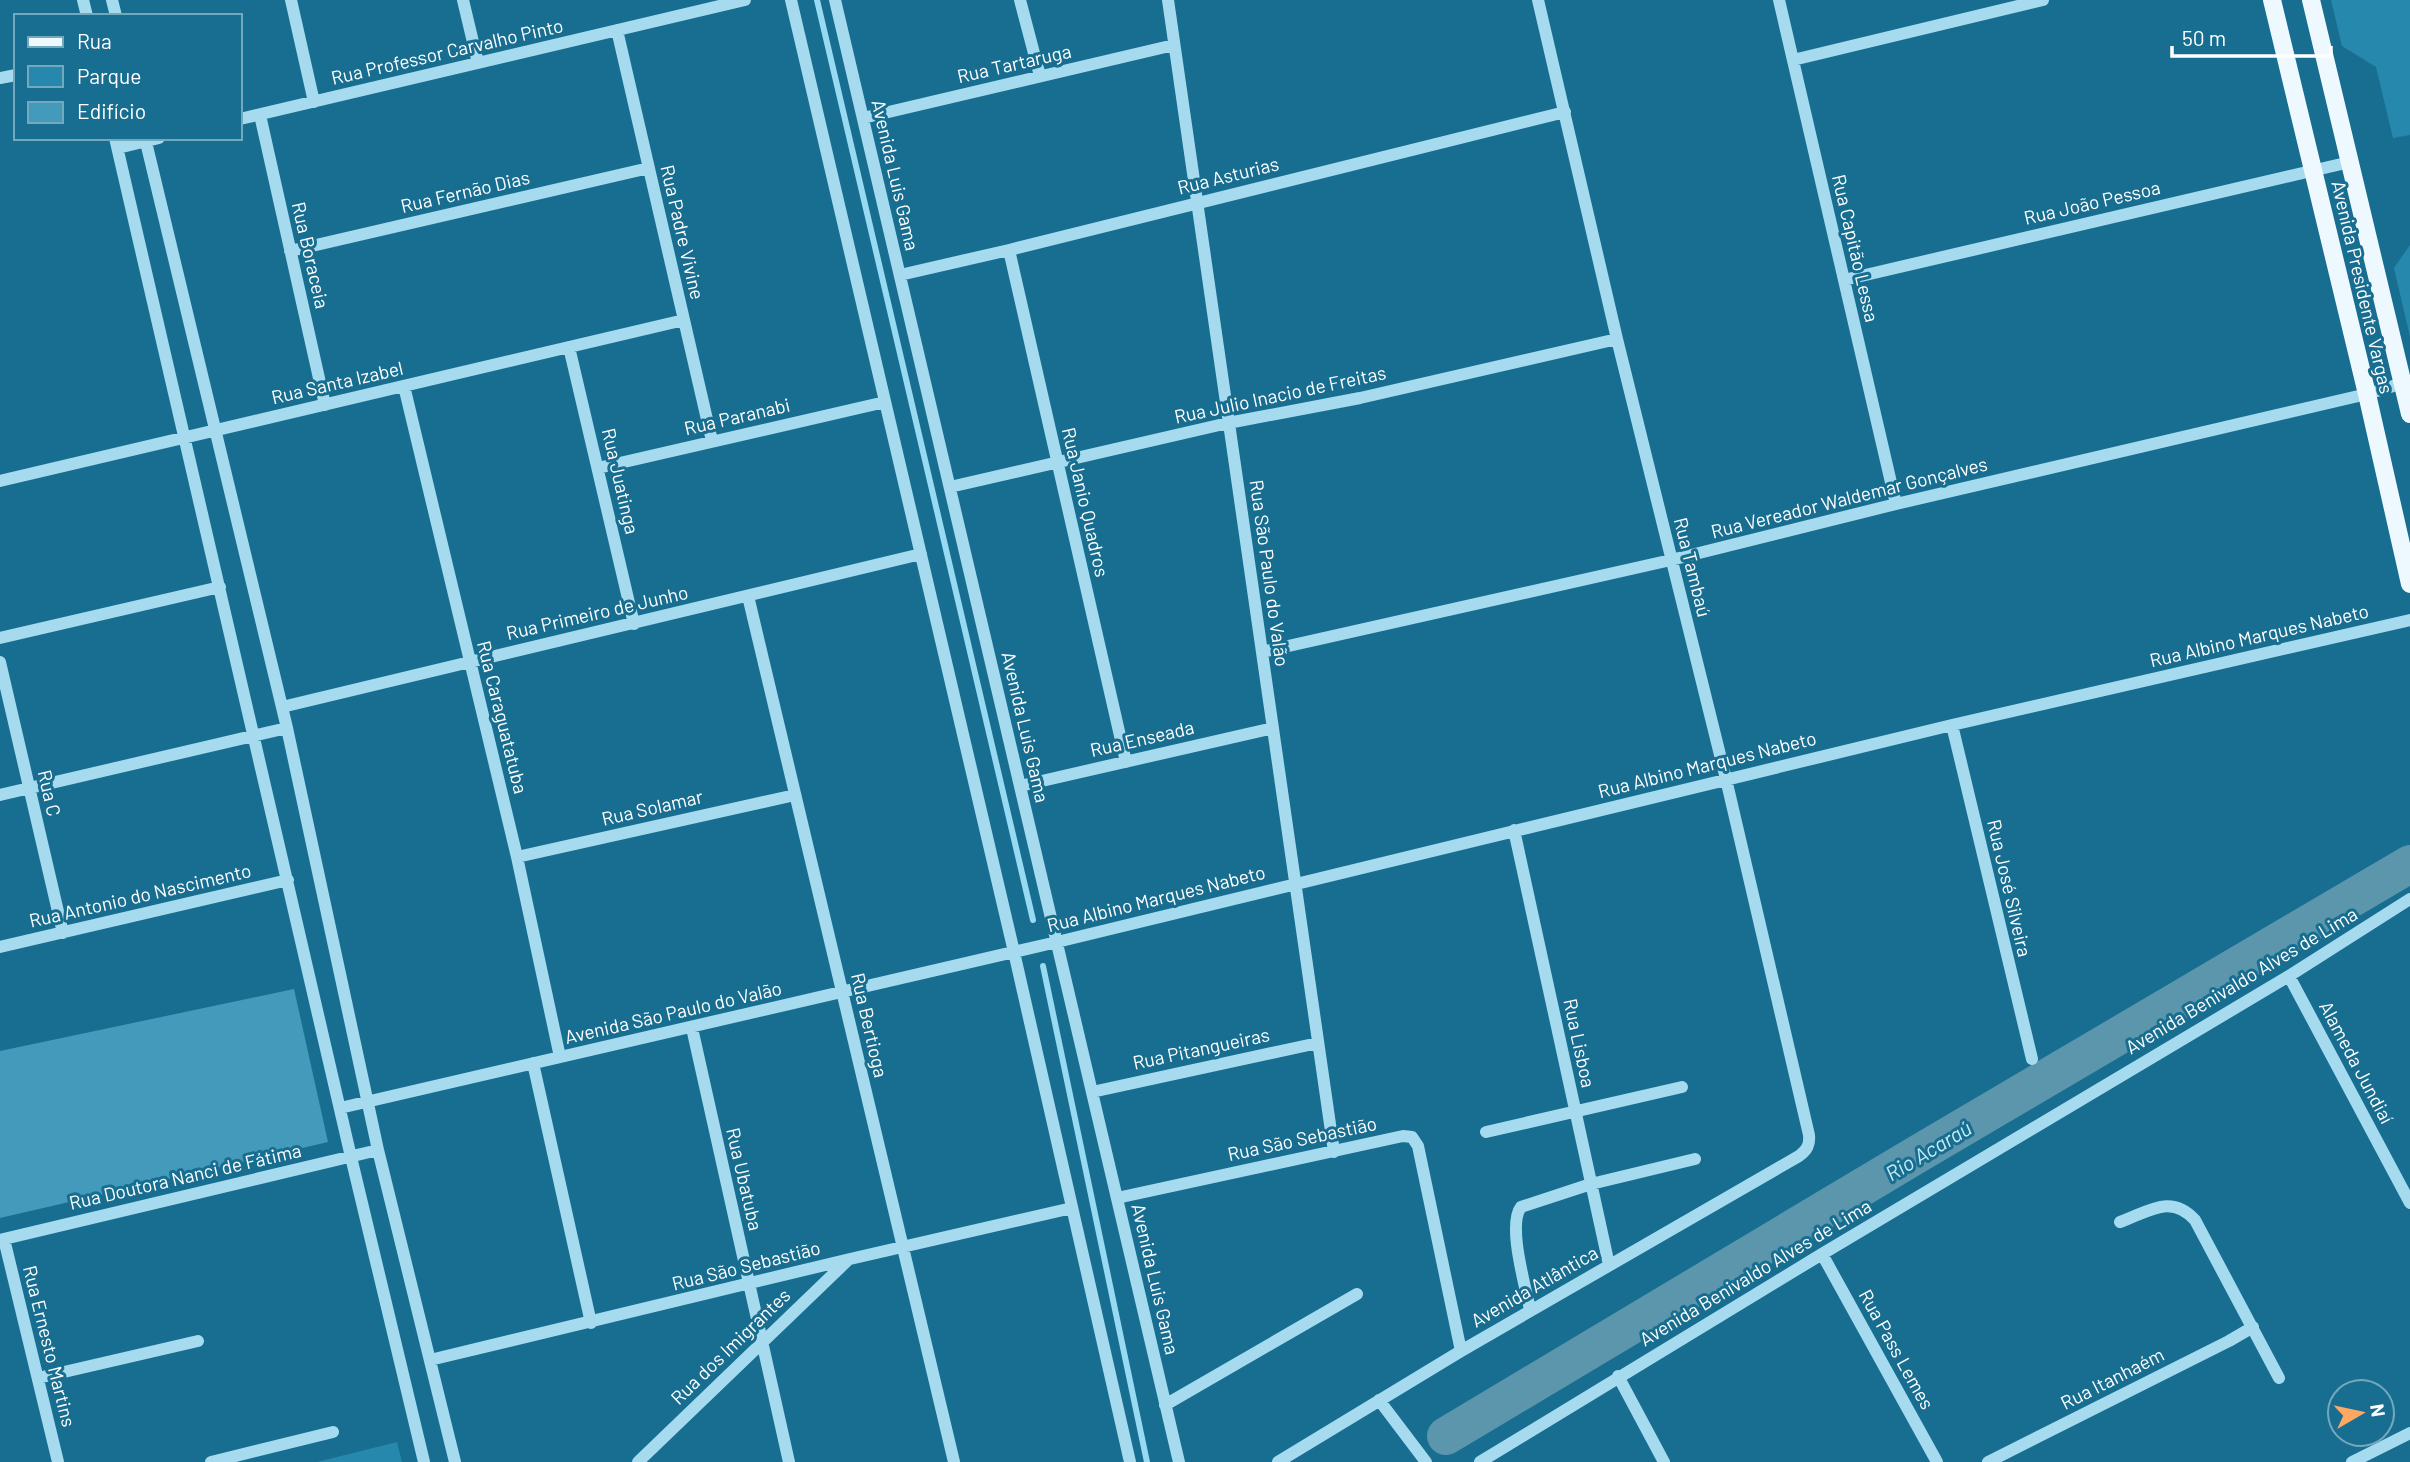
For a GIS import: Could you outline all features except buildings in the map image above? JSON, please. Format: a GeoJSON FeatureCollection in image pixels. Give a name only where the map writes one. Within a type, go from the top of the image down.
{"type":"FeatureCollection","features":[{"type":"Feature","properties":{"kind":"main road","name":"Avenida Presidente Vargas"},"geometry":{"type":"LineString","coordinates":[[2272,0],[2410,584]]}},
{"type":"Feature","properties":{"kind":"main road","name":"Avenida Presidente Vargas"},"geometry":{"type":"LineString","coordinates":[[2311,0],[2410,414]]}},
{"type":"Feature","properties":{"kind":"street"},"geometry":{"type":"LineString","coordinates":[[291,0],[314,102]]}},
{"type":"Feature","properties":{"kind":"street"},"geometry":{"type":"LineString","coordinates":[[463,0],[478,63]]}},
{"type":"Feature","properties":{"kind":"street","name":"Rua Professor Carvalho Pinto"},"geometry":{"type":"LineString","coordinates":[[242,120],[746,0]]}},
{"type":"Feature","properties":{"kind":"street"},"geometry":{"type":"LineString","coordinates":[[791,0],[1014,952],[1130,1462]]}},
{"type":"Feature","properties":{"kind":"street","name":"Avenida Luis Gama"},"geometry":{"type":"LineString","coordinates":[[835,0],[1179,1462]]}},
{"type":"Feature","properties":{"kind":"street"},"geometry":{"type":"LineString","coordinates":[[1020,0],[1040,76]]}},
{"type":"Feature","properties":{"kind":"street","name":"Rua São Paulo do Valão"},"geometry":{"type":"LineString","coordinates":[[1168,0],[1334,1152]]}},
{"type":"Feature","properties":{"kind":"street","name":"Rua Tambaú"},"geometry":{"type":"LineString","coordinates":[[1538,0],[1726,779],[1809,1144]]}},
{"type":"Feature","properties":{"kind":"street","name":"Rua Capitão Lessa"},"geometry":{"type":"LineString","coordinates":[[1779,0],[1896,504]]}},
{"type":"Feature","properties":{"kind":"street"},"geometry":{"type":"LineString","coordinates":[[1793,60],[2043,0]]}},
{"type":"Feature","properties":{"kind":"street","name":"Rua Padre Vivine"},"geometry":{"type":"LineString","coordinates":[[617,30],[712,442]]}},
{"type":"Feature","properties":{"kind":"street","name":"Rua Tartaruga"},"geometry":{"type":"LineString","coordinates":[[863,118],[1174,45]]}},
{"type":"Feature","properties":{"kind":"street","name":"Rua Asturias"},"geometry":{"type":"LineString","coordinates":[[900,275],[1565,111]]}},
{"type":"Feature","properties":{"kind":"street","name":"Rua Boraceia"},"geometry":{"type":"LineString","coordinates":[[260,115],[325,405]]}},
{"type":"Feature","properties":{"kind":"street"},"geometry":{"type":"LineString","coordinates":[[424,1462],[116,143],[145,140],[282,706],[378,1150],[454,1462]]}},
{"type":"Feature","properties":{"kind":"street","name":"Rua João Pessoa"},"geometry":{"type":"LineString","coordinates":[[1844,280],[2350,162]]}},
{"type":"Feature","properties":{"kind":"street","name":"Rua Fernão Dias"},"geometry":{"type":"LineString","coordinates":[[290,250],[649,168]]}},
{"type":"Feature","properties":{"kind":"street","name":"Rua Janio Quadros"},"geometry":{"type":"LineString","coordinates":[[1009,250],[1126,761]]}},
{"type":"Feature","properties":{"kind":"street","name":"Rua Santa Izabel"},"geometry":{"type":"LineString","coordinates":[[0,481],[684,320]]}},
{"type":"Feature","properties":{"kind":"street","name":"Rua Julio Inacio de Freitas"},"geometry":{"type":"LineString","coordinates":[[950,487],[1228,423],[1360,398],[1618,339]]}},
{"type":"Feature","properties":{"kind":"street","name":"Rua Juatinga"},"geometry":{"type":"LineString","coordinates":[[569,347],[634,624]]}},
{"type":"Feature","properties":{"kind":"street","name":"Rua Vereador Waldemar Gonçalves"},"geometry":{"type":"LineString","coordinates":[[1262,652],[1671,560],[1896,504],[2367,394],[2403,383]]}},
{"type":"Feature","properties":{"kind":"street","name":"Rua Caraguatatuba"},"geometry":{"type":"LineString","coordinates":[[404,386],[517,857],[560,1057]]}},
{"type":"Feature","properties":{"kind":"street","name":"Rua Paranabi"},"geometry":{"type":"LineString","coordinates":[[598,468],[885,402]]}},
{"type":"Feature","properties":{"kind":"street","name":"Rua Primeiro de Junho"},"geometry":{"type":"LineString","coordinates":[[282,706],[921,554]]}},
{"type":"Feature","properties":{"kind":"street"},"geometry":{"type":"LineString","coordinates":[[0,638],[220,587]]}},
{"type":"Feature","properties":{"kind":"street","name":"Rua Bertioga"},"geometry":{"type":"LineString","coordinates":[[748,596],[954,1462]]}},
{"type":"Feature","properties":{"kind":"street","name":"Rua Albino Marques Nabeto"},"geometry":{"type":"LineString","coordinates":[[1014,952],[1952,725],[2410,620]]}},
{"type":"Feature","properties":{"kind":"street","name":"Rua C"},"geometry":{"type":"LineString","coordinates":[[0,662],[64,933]]}},
{"type":"Feature","properties":{"kind":"street","name":"Rua José Silveira"},"geometry":{"type":"LineString","coordinates":[[1952,725],[2032,1059]]}},
{"type":"Feature","properties":{"kind":"street"},"geometry":{"type":"LineString","coordinates":[[0,795],[287,728]]}},
{"type":"Feature","properties":{"kind":"street","name":"Rua Enseada"},"geometry":{"type":"LineString","coordinates":[[1020,786],[1273,728]]}},
{"type":"Feature","properties":{"kind":"street","name":"Rua Solamar"},"geometry":{"type":"LineString","coordinates":[[517,857],[795,795]]}},
{"type":"Feature","properties":{"kind":"street","name":"Rua Lisboa"},"geometry":{"type":"LineString","coordinates":[[1514,830],[1609,1265]]}},
{"type":"Feature","properties":{"kind":"street","name":"Rua Antonio do Nascimento"},"geometry":{"type":"LineString","coordinates":[[0,947],[288,880]]}},
{"type":"Feature","properties":{"kind":"street","name":"Avenida Benivaldo Alves de Lima"},"geometry":{"type":"LineString","coordinates":[[1480,1462],[1822,1254],[2289,976],[2410,899]]}},
{"type":"Feature","properties":{"kind":"street","name":"Avenida São Paulo do Valão"},"geometry":{"type":"LineString","coordinates":[[340,1108],[1014,952]]}},
{"type":"Feature","properties":{"kind":"street","name":"Alameda Jundiaí"},"geometry":{"type":"LineString","coordinates":[[2289,976],[2410,1203]]}},
{"type":"Feature","properties":{"kind":"street","name":"Rua Ubatuba"},"geometry":{"type":"LineString","coordinates":[[692,1028],[789,1462]]}},
{"type":"Feature","properties":{"kind":"street","name":"Rua Pitangueiras"},"geometry":{"type":"LineString","coordinates":[[1092,1092],[1318,1043]]}},
{"type":"Feature","properties":{"kind":"street"},"geometry":{"type":"LineString","coordinates":[[533,1063],[591,1323]]}},
{"type":"Feature","properties":{"kind":"street"},"geometry":{"type":"LineString","coordinates":[[1486,1132],[1682,1087]]}},
{"type":"Feature","properties":{"kind":"street","name":"Rua São Sebastião"},"geometry":{"type":"LineString","coordinates":[[1117,1198],[1403,1136],[1412,1138],[1418,1146],[1461,1351]]}},
{"type":"Feature","properties":{"kind":"street","name":"Avenida Atlântica"},"geometry":{"type":"LineString","coordinates":[[1278,1462],[1530,1310],[1799,1156],[1809,1144]]}},
{"type":"Feature","properties":{"kind":"street","name":"Rua Doutora Nanci de Fátima"},"geometry":{"type":"LineString","coordinates":[[2,1240],[378,1150]]}},
{"type":"Feature","properties":{"kind":"street"},"geometry":{"type":"LineString","coordinates":[[1530,1310],[1516,1233],[1521,1207],[1591,1184],[1695,1159]]}},
{"type":"Feature","properties":{"kind":"street"},"geometry":{"type":"LineString","coordinates":[[2120,1222],[2166,1205],[2178,1206],[2187,1211],[2195,1220],[2279,1378]]}},
{"type":"Feature","properties":{"kind":"street","name":"Rua São Sebastião"},"geometry":{"type":"LineString","coordinates":[[430,1360],[1072,1208]]}},
{"type":"Feature","properties":{"kind":"street","name":"Rua Ernesto Martins"},"geometry":{"type":"LineString","coordinates":[[2,1240],[58,1462]]}},
{"type":"Feature","properties":{"kind":"street","name":"Rua Pass Lemes"},"geometry":{"type":"LineString","coordinates":[[1822,1254],[1937,1462]]}},
{"type":"Feature","properties":{"kind":"street","name":"Rua dos Imigrantes"},"geometry":{"type":"LineString","coordinates":[[638,1462],[850,1259]]}},
{"type":"Feature","properties":{"kind":"street"},"geometry":{"type":"LineString","coordinates":[[1165,1405],[1357,1294]]}},
{"type":"Feature","properties":{"kind":"street","name":"Rua Itanhaém"},"geometry":{"type":"LineString","coordinates":[[1988,1462],[2253,1327]]}},
{"type":"Feature","properties":{"kind":"street"},"geometry":{"type":"LineString","coordinates":[[38,1378],[198,1341]]}},
{"type":"Feature","properties":{"kind":"street"},"geometry":{"type":"LineString","coordinates":[[1619,1376],[1664,1462]]}},
{"type":"Feature","properties":{"kind":"street"},"geometry":{"type":"LineString","coordinates":[[1379,1400],[1426,1462]]}},
{"type":"Feature","properties":{"kind":"street"},"geometry":{"type":"LineString","coordinates":[[211,1462],[333,1432]]}},
{"type":"Feature","properties":{"kind":"street"},"geometry":{"type":"LineString","coordinates":[[2352,1462],[2410,1433]]}},
{"type":"Feature","properties":{"kind":"green space"},"geometry":{"type":"Polygon","coordinates":[[[2331,0],[2410,0],[2410,135],[2393,138],[2376,67],[2342,46],[2331,0]]]}},
{"type":"Feature","properties":{"kind":"green space"},"geometry":{"type":"Polygon","coordinates":[[[2410,245],[2410,337],[2394,268],[2410,245]]]}},
{"type":"Feature","properties":{"kind":"green space"},"geometry":{"type":"Polygon","coordinates":[[[397,1442],[402,1462],[317,1462],[397,1442]]]}},
{"type":"Feature","properties":{"kind":"waterway"},"geometry":{"type":"LineString","coordinates":[[817,0],[1033,920]]}},
{"type":"Feature","properties":{"kind":"waterway","name":"Rio Acaraú"},"geometry":{"type":"LineString","coordinates":[[1446,1436],[2410,864]]}},
{"type":"Feature","properties":{"kind":"waterway"},"geometry":{"type":"LineString","coordinates":[[1043,966],[1147,1462]]}}]}
